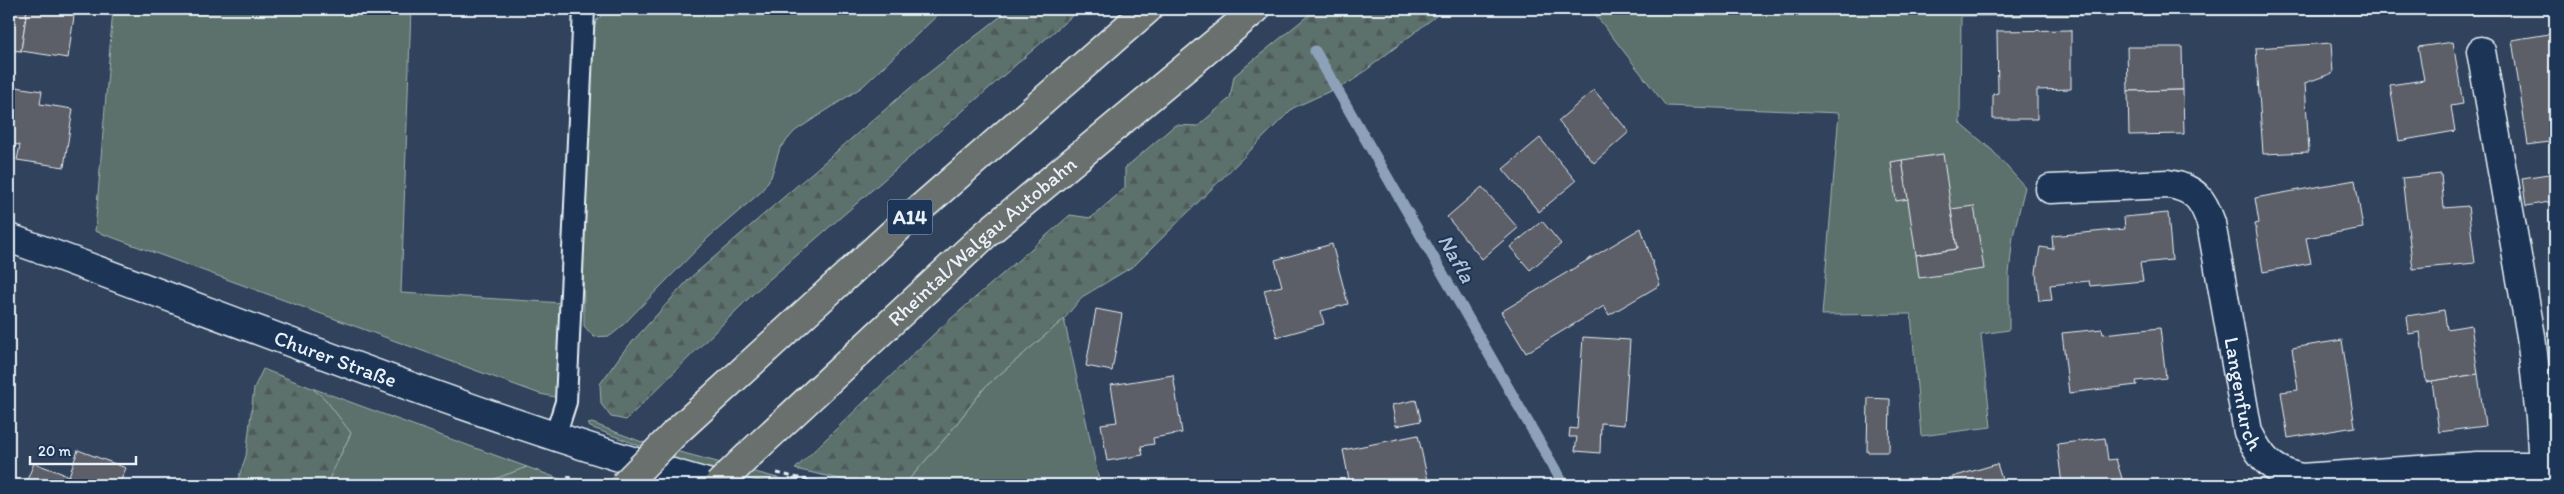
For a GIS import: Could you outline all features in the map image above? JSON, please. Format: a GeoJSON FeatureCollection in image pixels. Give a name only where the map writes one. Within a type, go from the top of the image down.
{"type":"FeatureCollection","features":[{"type":"Feature","properties":{"kind":"highway","name":"A14"},"geometry":{"type":"LineString","coordinates":[[624,485],[676,432],[906,220],[1148,9]]}},
{"type":"Feature","properties":{"kind":"highway","name":"Rheintal/Walgau Autobahn"},"geometry":{"type":"LineString","coordinates":[[716,485],[986,234],[1256,9]]}},
{"type":"Feature","properties":{"kind":"street","name":"Langenfurch"},"geometry":{"type":"LineString","coordinates":[[2050,189],[2168,184],[2183,186],[2200,198],[2211,223],[2248,432],[2265,460],[2284,474],[2301,478],[2477,466],[2545,476],[2531,336],[2481,51]]}},
{"type":"Feature","properties":{"kind":"street","name":"Churer Straße"},"geometry":{"type":"LineString","coordinates":[[9,238],[354,365],[555,436],[663,471],[716,485]]}},
{"type":"Feature","properties":{"kind":"lane"},"geometry":{"type":"LineString","coordinates":[[555,436],[566,402],[584,9]]}},
{"type":"Feature","properties":{"kind":"green space"},"geometry":{"type":"Polygon","coordinates":[[[113,9],[411,9],[401,293],[563,303],[557,394],[555,397],[540,394],[95,231],[113,9]]]}},
{"type":"Feature","properties":{"kind":"green space"},"geometry":{"type":"Polygon","coordinates":[[[608,9],[944,9],[862,87],[795,131],[780,148],[771,177],[761,192],[709,237],[619,329],[610,336],[594,337],[584,326],[583,233],[593,31],[596,21],[608,9]]]}},
{"type":"Feature","properties":{"kind":"green space"},"geometry":{"type":"Polygon","coordinates":[[[1010,9],[1080,9],[756,291],[626,420],[611,417],[601,404],[600,384],[623,352],[690,278],[917,82],[1010,9]]]}},
{"type":"Feature","properties":{"kind":"green space"},"geometry":{"type":"Polygon","coordinates":[[[1316,9],[1445,9],[1352,81],[1293,108],[1135,265],[1082,297],[1064,319],[985,387],[947,436],[904,485],[867,485],[795,469],[937,331],[1070,215],[1091,218],[1125,188],[1125,168],[1175,125],[1198,126],[1230,98],[1234,76],[1316,9]]]}},
{"type":"Feature","properties":{"kind":"green space"},"geometry":{"type":"Polygon","coordinates":[[[1591,9],[2537,9],[2497,14],[1961,16],[1960,123],[1992,150],[2025,187],[2013,236],[2009,274],[2009,330],[1981,334],[1991,427],[1921,436],[1911,314],[1822,315],[1839,113],[1666,106],[1591,9]]]}},
{"type":"Feature","properties":{"kind":"green space"},"geometry":{"type":"Polygon","coordinates":[[[1064,319],[1100,485],[904,485],[947,436],[985,387],[1064,319]]]}},
{"type":"Feature","properties":{"kind":"green space"},"geometry":{"type":"Polygon","coordinates":[[[263,369],[312,388],[326,400],[351,433],[326,485],[236,485],[246,456],[254,388],[263,369]]]}},
{"type":"Feature","properties":{"kind":"green space"},"geometry":{"type":"Polygon","coordinates":[[[312,388],[527,467],[479,485],[326,485],[351,433],[312,388]]]}},
{"type":"Feature","properties":{"kind":"green space"},"geometry":{"type":"Polygon","coordinates":[[[592,423],[642,442],[804,485],[777,483],[722,473],[668,456],[590,427],[588,424],[592,423]]]}},
{"type":"Feature","properties":{"kind":"green space"},"geometry":{"type":"Polygon","coordinates":[[[527,467],[568,482],[564,485],[479,485],[527,467]]]}},
{"type":"Feature","properties":{"kind":"green space"},"geometry":{"type":"Polygon","coordinates":[[[2477,481],[2493,485],[2400,485],[2477,481]]]}},
{"type":"Feature","properties":{"kind":"building"},"geometry":{"type":"Polygon","coordinates":[[[11,9],[27,9],[21,51],[9,50],[11,9]]]}},
{"type":"Feature","properties":{"kind":"building"},"geometry":{"type":"Polygon","coordinates":[[[27,9],[75,9],[68,58],[21,51],[27,9]]]}},
{"type":"Feature","properties":{"kind":"building"},"geometry":{"type":"Polygon","coordinates":[[[2071,30],[2071,89],[2037,90],[2037,119],[1993,119],[1993,94],[1998,93],[1997,31],[2071,30]]]}},
{"type":"Feature","properties":{"kind":"building"},"geometry":{"type":"Polygon","coordinates":[[[2555,33],[2555,141],[2528,145],[2512,40],[2555,33]]]}},
{"type":"Feature","properties":{"kind":"building"},"geometry":{"type":"Polygon","coordinates":[[[2453,42],[2463,104],[2451,106],[2455,131],[2399,141],[2390,85],[2424,80],[2418,47],[2453,42]]]}},
{"type":"Feature","properties":{"kind":"building"},"geometry":{"type":"Polygon","coordinates":[[[2331,43],[2333,73],[2305,83],[2309,152],[2263,154],[2256,48],[2331,43]]]}},
{"type":"Feature","properties":{"kind":"building"},"geometry":{"type":"Polygon","coordinates":[[[2127,47],[2182,47],[2183,90],[2128,91],[2127,47]]]}},
{"type":"Feature","properties":{"kind":"building"},"geometry":{"type":"Polygon","coordinates":[[[9,86],[42,91],[40,104],[73,109],[64,167],[17,160],[20,145],[11,144],[14,121],[9,120],[9,86]]]}},
{"type":"Feature","properties":{"kind":"building"},"geometry":{"type":"Polygon","coordinates":[[[1594,90],[1629,132],[1594,163],[1558,121],[1594,90]]]}},
{"type":"Feature","properties":{"kind":"building"},"geometry":{"type":"Polygon","coordinates":[[[2183,90],[2184,134],[2129,135],[2128,91],[2183,90]]]}},
{"type":"Feature","properties":{"kind":"building"},"geometry":{"type":"Polygon","coordinates":[[[1540,138],[1576,181],[1539,212],[1503,169],[1540,138]]]}},
{"type":"Feature","properties":{"kind":"building"},"geometry":{"type":"Polygon","coordinates":[[[1943,154],[1957,249],[1916,255],[1902,160],[1943,154]]]}},
{"type":"Feature","properties":{"kind":"building"},"geometry":{"type":"Polygon","coordinates":[[[1902,160],[1908,199],[1896,201],[1891,162],[1902,160]]]}},
{"type":"Feature","properties":{"kind":"building"},"geometry":{"type":"Polygon","coordinates":[[[2555,173],[2555,201],[2526,206],[2522,178],[2555,173]]]}},
{"type":"Feature","properties":{"kind":"building"},"geometry":{"type":"Polygon","coordinates":[[[2441,174],[2444,208],[2468,206],[2475,263],[2413,269],[2402,178],[2441,174]]]}},
{"type":"Feature","properties":{"kind":"building"},"geometry":{"type":"Polygon","coordinates":[[[2355,180],[2363,228],[2306,238],[2311,263],[2263,272],[2255,224],[2259,223],[2255,198],[2355,180]]]}},
{"type":"Feature","properties":{"kind":"building"},"geometry":{"type":"Polygon","coordinates":[[[1482,187],[1518,228],[1482,259],[1447,217],[1482,187]]]}},
{"type":"Feature","properties":{"kind":"building"},"geometry":{"type":"Polygon","coordinates":[[[1974,206],[1984,269],[1919,278],[1916,255],[1957,249],[1951,209],[1974,206]]]}},
{"type":"Feature","properties":{"kind":"building"},"geometry":{"type":"Polygon","coordinates":[[[2168,213],[2172,260],[2140,263],[2143,281],[2090,286],[2089,281],[2050,285],[2052,300],[2039,301],[2036,272],[2040,247],[2053,249],[2052,236],[2125,229],[2124,217],[2168,213]]]}},
{"type":"Feature","properties":{"kind":"building"},"geometry":{"type":"Polygon","coordinates":[[[1542,221],[1561,244],[1530,270],[1510,247],[1542,221]]]}},
{"type":"Feature","properties":{"kind":"building"},"geometry":{"type":"Polygon","coordinates":[[[1641,228],[1660,285],[1609,315],[1604,306],[1526,353],[1501,312],[1641,228]]]}},
{"type":"Feature","properties":{"kind":"building"},"geometry":{"type":"Polygon","coordinates":[[[1332,244],[1348,304],[1321,311],[1324,324],[1277,337],[1264,290],[1282,286],[1275,260],[1332,244]]]}},
{"type":"Feature","properties":{"kind":"building"},"geometry":{"type":"Polygon","coordinates":[[[1096,309],[1122,314],[1112,371],[1086,366],[1096,309]]]}},
{"type":"Feature","properties":{"kind":"building"},"geometry":{"type":"Polygon","coordinates":[[[2444,310],[2447,329],[2471,325],[2478,374],[2426,382],[2420,332],[2409,334],[2407,316],[2444,310]]]}},
{"type":"Feature","properties":{"kind":"building"},"geometry":{"type":"Polygon","coordinates":[[[2160,328],[2166,378],[2136,381],[2137,385],[2069,393],[2062,333],[2102,329],[2103,334],[2160,328]]]}},
{"type":"Feature","properties":{"kind":"building"},"geometry":{"type":"Polygon","coordinates":[[[1583,337],[1630,340],[1624,425],[1601,423],[1600,453],[1575,451],[1577,437],[1569,437],[1570,428],[1577,429],[1583,337]]]}},
{"type":"Feature","properties":{"kind":"building"},"geometry":{"type":"Polygon","coordinates":[[[2342,340],[2355,427],[2288,438],[2281,392],[2298,390],[2292,348],[2342,340]]]}},
{"type":"Feature","properties":{"kind":"building"},"geometry":{"type":"Polygon","coordinates":[[[2478,374],[2485,426],[2439,432],[2432,381],[2478,374]]]}},
{"type":"Feature","properties":{"kind":"building"},"geometry":{"type":"Polygon","coordinates":[[[1173,375],[1182,433],[1153,438],[1154,444],[1141,446],[1143,455],[1107,461],[1101,424],[1117,422],[1111,385],[1173,375]]]}},
{"type":"Feature","properties":{"kind":"building"},"geometry":{"type":"Polygon","coordinates":[[[1868,398],[1890,399],[1889,452],[1867,452],[1868,398]]]}},
{"type":"Feature","properties":{"kind":"building"},"geometry":{"type":"Polygon","coordinates":[[[1416,400],[1421,421],[1396,426],[1392,405],[1416,400]]]}},
{"type":"Feature","properties":{"kind":"building"},"geometry":{"type":"Polygon","coordinates":[[[1418,435],[1429,485],[1350,485],[1343,450],[1418,435]]]}},
{"type":"Feature","properties":{"kind":"building"},"geometry":{"type":"Polygon","coordinates":[[[2105,438],[2108,460],[2116,459],[2124,485],[2062,485],[2057,444],[2105,438]]]}},
{"type":"Feature","properties":{"kind":"building"},"geometry":{"type":"Polygon","coordinates":[[[78,450],[126,468],[119,485],[25,485],[34,463],[69,476],[78,450]]]}},
{"type":"Feature","properties":{"kind":"building"},"geometry":{"type":"Polygon","coordinates":[[[1997,464],[2004,485],[1951,485],[1949,478],[1997,464]]]}},
{"type":"Feature","properties":{"kind":"building"},"geometry":{"type":"Polygon","coordinates":[[[1685,481],[1735,485],[1685,485],[1685,481]]]}},
{"type":"Feature","properties":{"kind":"waterway","name":"Nafla"},"geometry":{"type":"LineString","coordinates":[[1315,51],[1564,485]]}}]}
